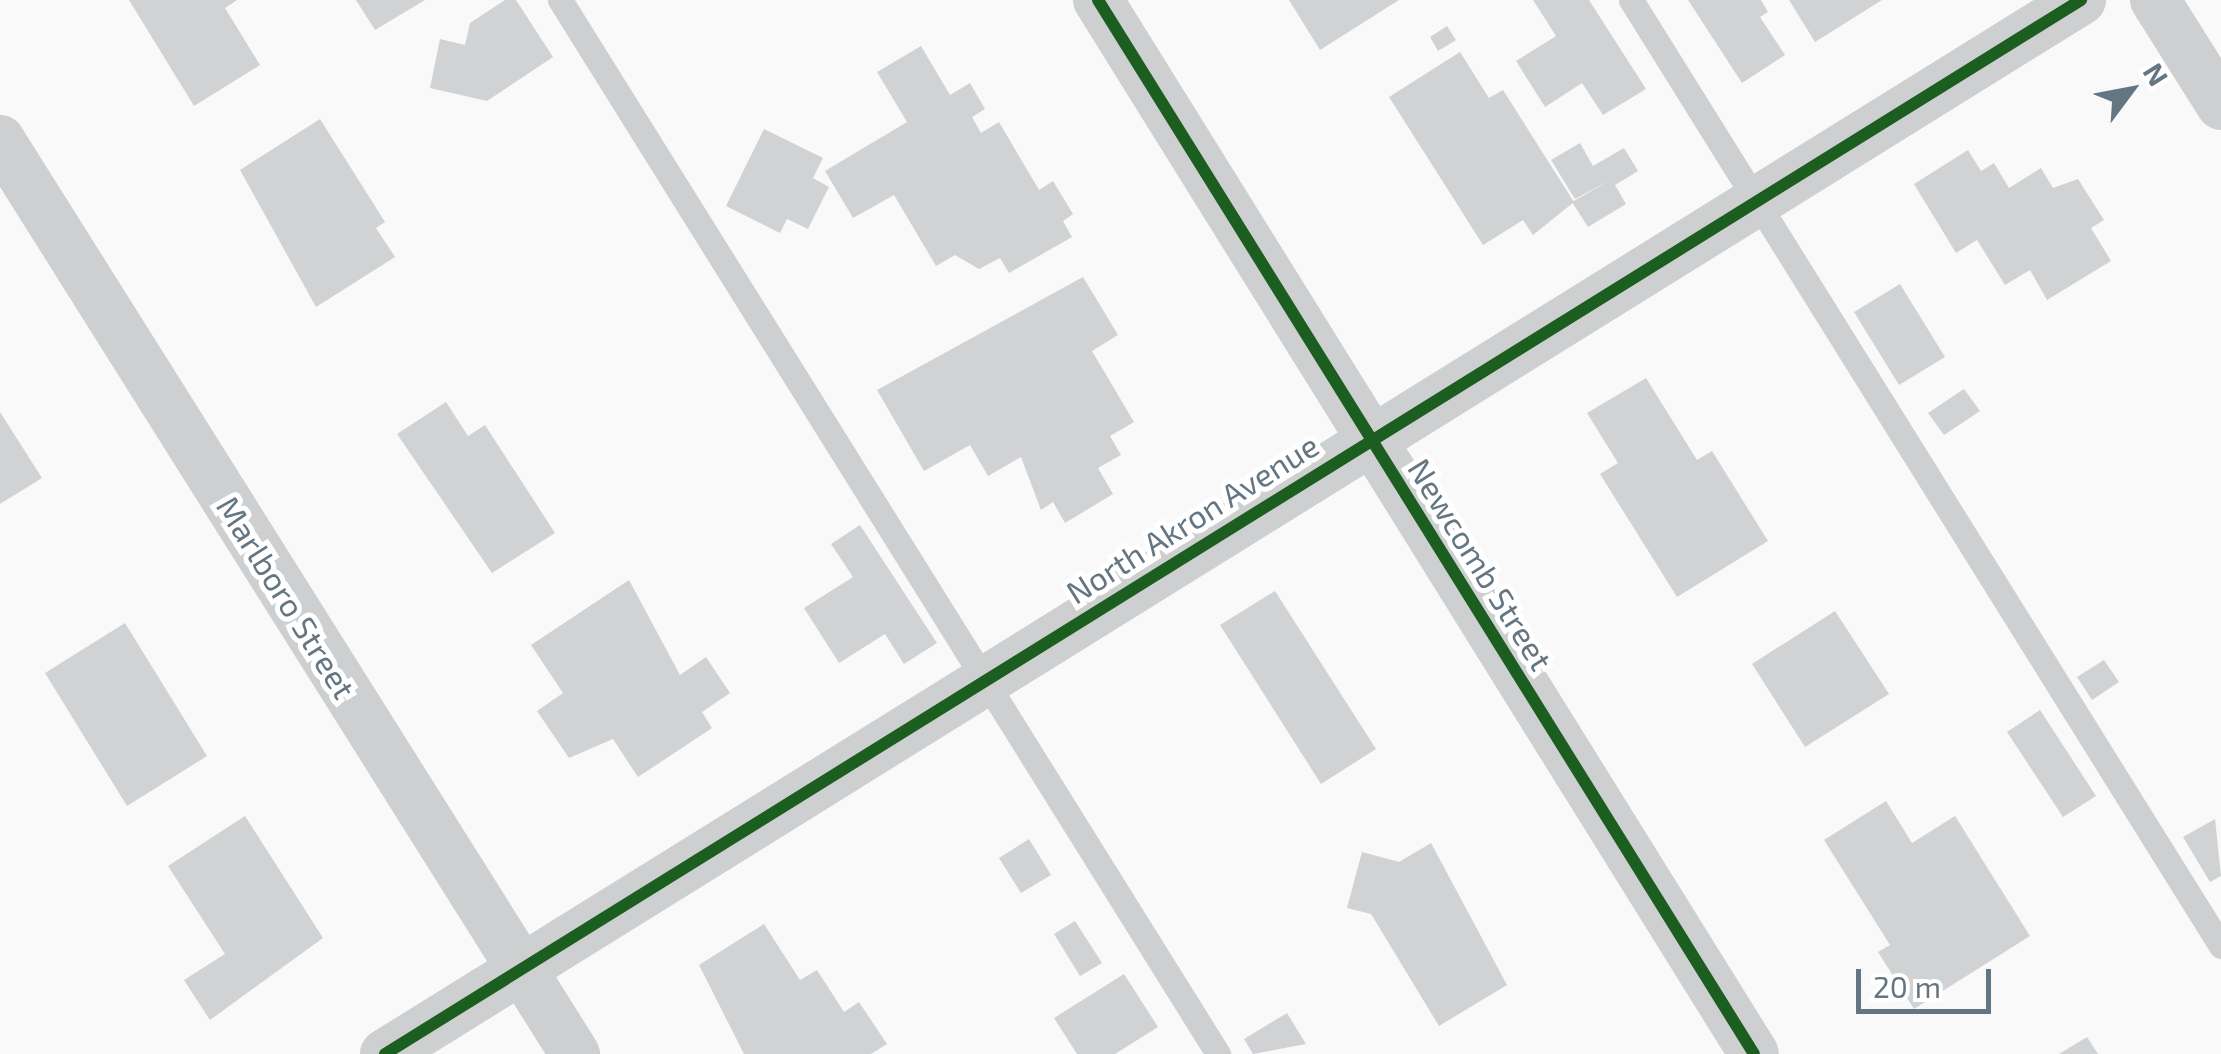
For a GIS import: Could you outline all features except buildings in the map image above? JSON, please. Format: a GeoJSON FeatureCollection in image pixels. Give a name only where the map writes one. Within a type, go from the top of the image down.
{"type":"FeatureCollection","features":[{"type":"Feature","properties":{"kind":"street","name":"Newcomb Street"},"geometry":{"type":"LineString","coordinates":[[1098,0],[1754,1054]]}},
{"type":"Feature","properties":{"kind":"street","name":"North Akron Avenue"},"geometry":{"type":"LineString","coordinates":[[385,1054],[2080,0]]}},
{"type":"Feature","properties":{"kind":"street"},"geometry":{"type":"LineString","coordinates":[[2155,0],[2221,106]]}},
{"type":"Feature","properties":{"kind":"street","name":"Marlboro Street"},"geometry":{"type":"LineString","coordinates":[[0,140],[575,1054]]}},
{"type":"Feature","properties":{"kind":"lane"},"geometry":{"type":"LineString","coordinates":[[560,0],[1218,1054]]}},
{"type":"Feature","properties":{"kind":"lane"},"geometry":{"type":"LineString","coordinates":[[1631,0],[2221,946]]}},
{"type":"Feature","properties":{"kind":"cycle path"},"geometry":{"type":"LineString","coordinates":[[1098,0],[1754,1054]]}},
{"type":"Feature","properties":{"kind":"cycle path"},"geometry":{"type":"LineString","coordinates":[[385,1054],[2081,0]]}}]}
